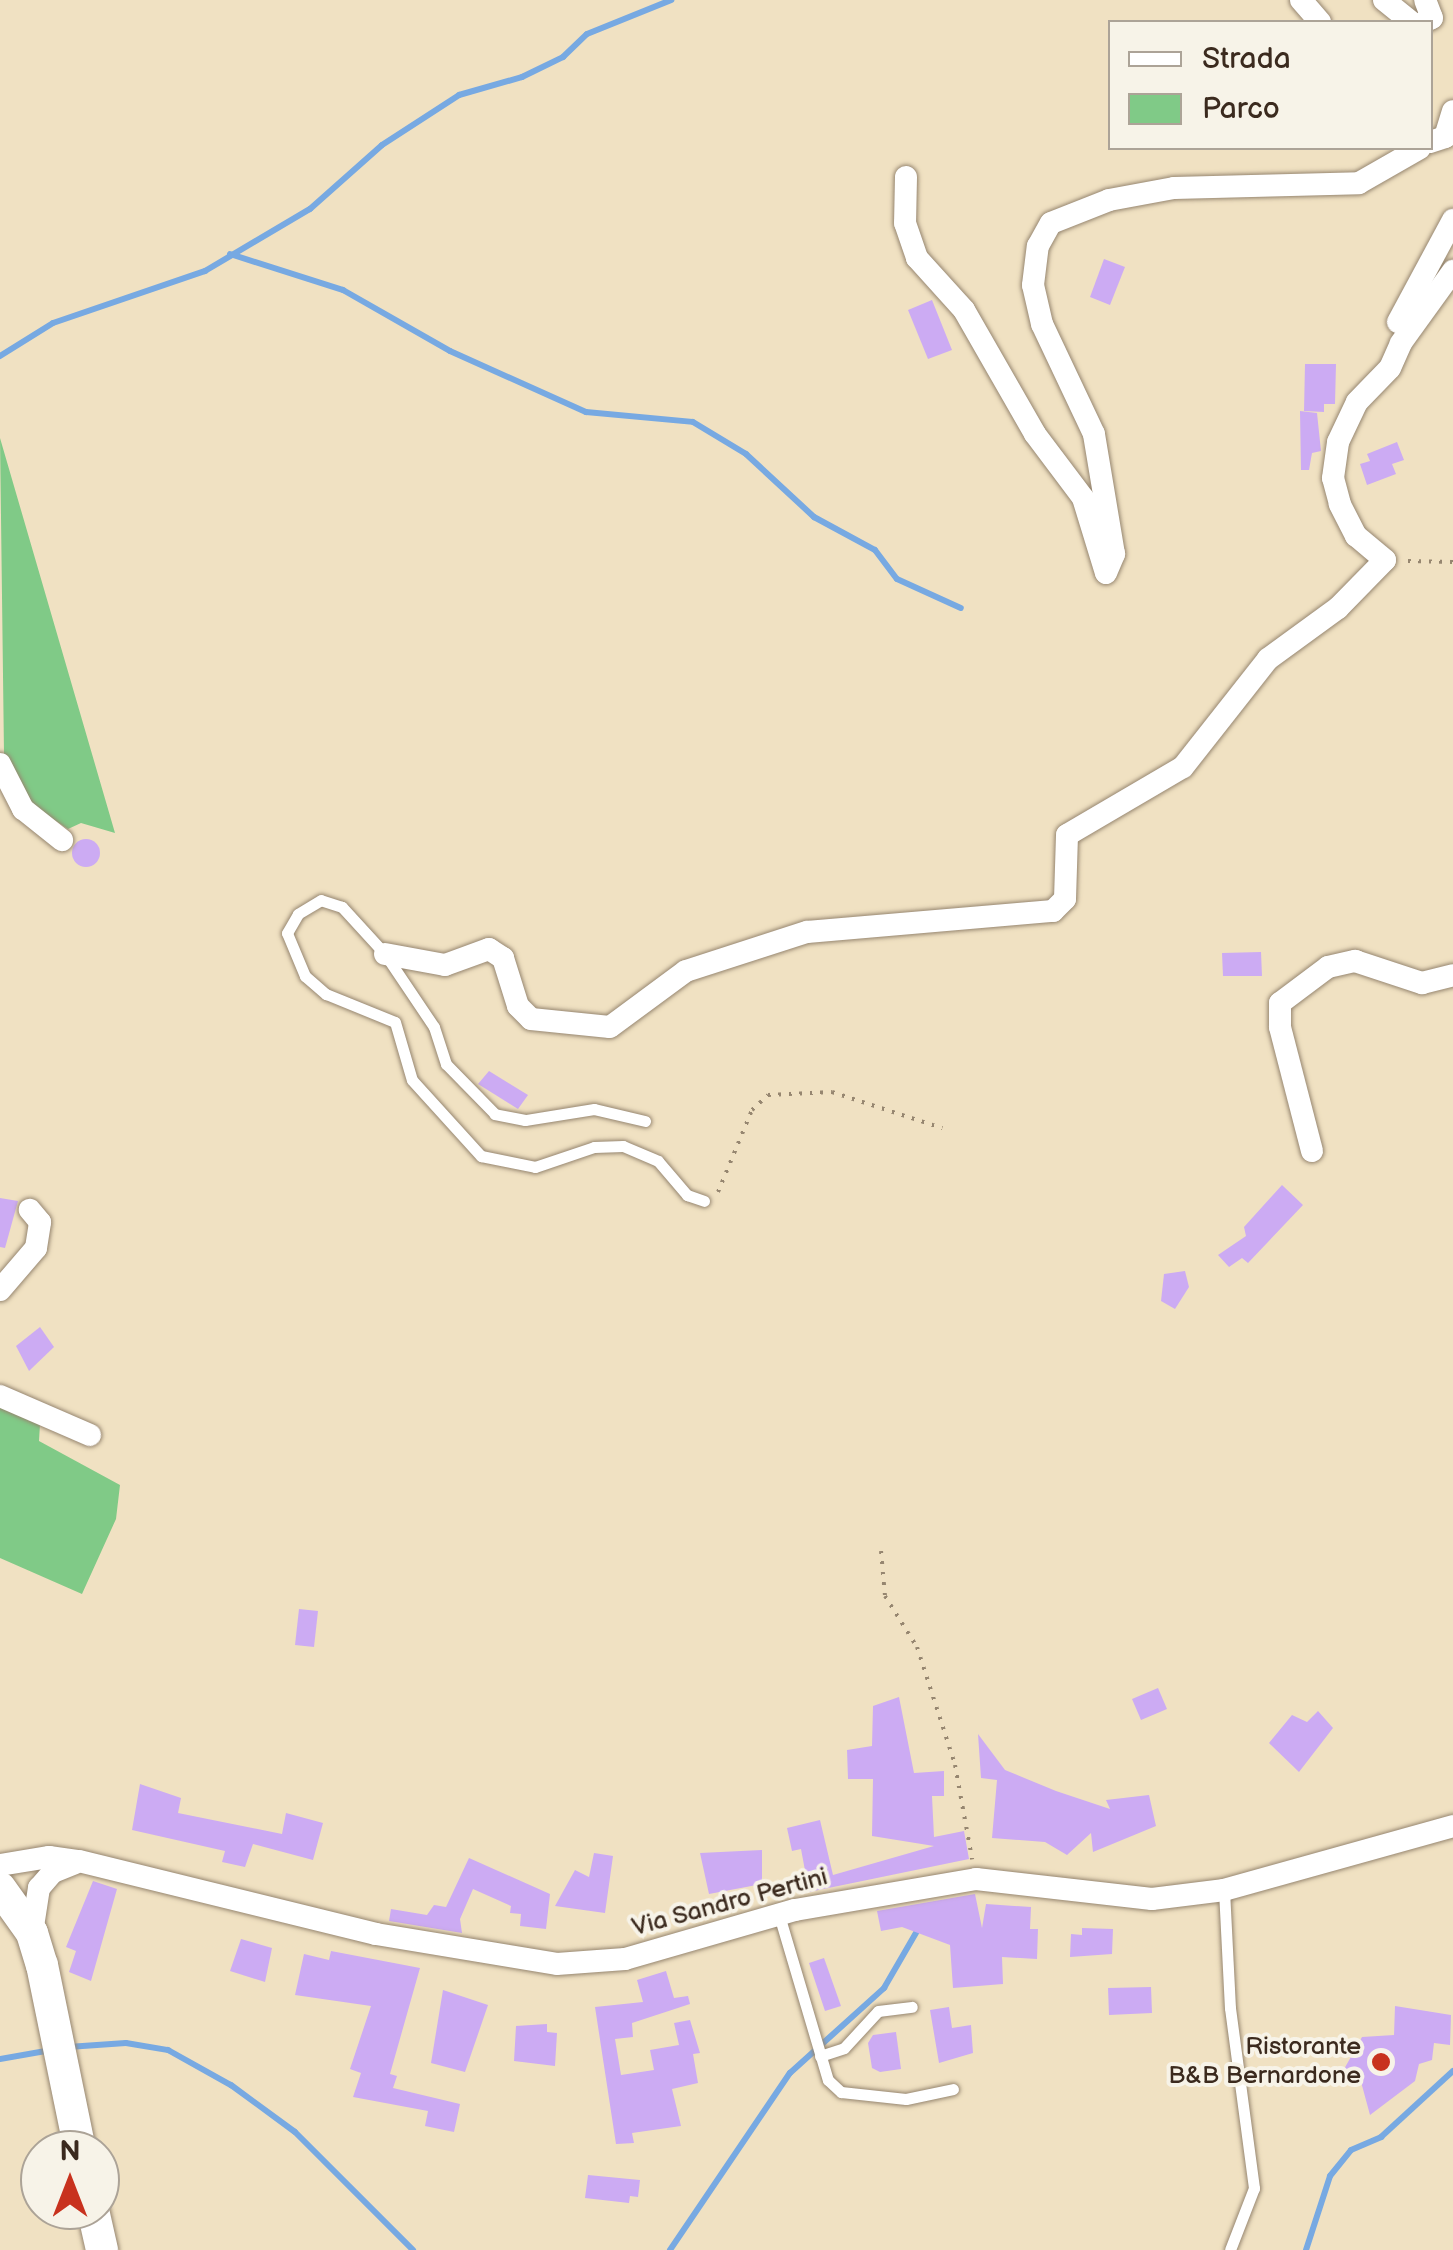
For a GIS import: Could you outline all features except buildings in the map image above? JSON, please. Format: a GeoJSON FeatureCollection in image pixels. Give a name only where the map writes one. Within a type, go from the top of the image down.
{"type":"FeatureCollection","features":[{"type":"Feature","properties":{"kind":"main road"},"geometry":{"type":"LineString","coordinates":[[0,1888],[32,1934],[76,2130]]}},
{"type":"Feature","properties":{"kind":"street"},"geometry":{"type":"LineString","coordinates":[[1301,0],[1318,20]]}},
{"type":"Feature","properties":{"kind":"street"},"geometry":{"type":"LineString","coordinates":[[1384,0],[1409,20]]}},
{"type":"Feature","properties":{"kind":"street"},"geometry":{"type":"LineString","coordinates":[[1433,141],[1445,137],[1453,111]]}},
{"type":"Feature","properties":{"kind":"street"},"geometry":{"type":"LineString","coordinates":[[906,178],[905,223],[917,258],[964,310],[1035,434],[1084,498],[1106,573],[1114,554],[1094,434],[1042,324],[1034,285],[1038,246],[1050,223],[1109,200],[1174,188],[1359,182],[1416,150]]}},
{"type":"Feature","properties":{"kind":"street"},"geometry":{"type":"LineString","coordinates":[[1390,368],[1389,332],[1406,313],[1421,272],[1453,220]]}},
{"type":"Feature","properties":{"kind":"street"},"geometry":{"type":"LineString","coordinates":[[384,954],[445,965],[489,950],[503,958],[518,1006],[531,1018],[610,1026],[686,971],[807,932],[1053,911],[1064,899],[1068,835],[1183,767],[1268,660],[1338,608],[1385,560],[1356,536],[1333,478],[1338,442],[1357,402],[1390,368],[1400,343],[1453,271]]}},
{"type":"Feature","properties":{"kind":"street"},"geometry":{"type":"LineString","coordinates":[[0,764],[23,809],[62,840]]}},
{"type":"Feature","properties":{"kind":"street"},"geometry":{"type":"LineString","coordinates":[[1312,1151],[1280,1026],[1280,1003],[1328,967],[1355,961],[1422,983],[1453,975]]}},
{"type":"Feature","properties":{"kind":"street"},"geometry":{"type":"LineString","coordinates":[[0,1290],[36,1248],[40,1222],[30,1210]]}},
{"type":"Feature","properties":{"kind":"street"},"geometry":{"type":"LineString","coordinates":[[0,1396],[90,1435]]}},
{"type":"Feature","properties":{"kind":"street","name":"Via Sandro Pertini"},"geometry":{"type":"LineString","coordinates":[[0,1865],[49,1857],[79,1861],[376,1934],[557,1964],[625,1959],[780,1915],[976,1878],[1152,1899],[1224,1890],[1453,1826]]}},
{"type":"Feature","properties":{"kind":"street"},"geometry":{"type":"LineString","coordinates":[[32,1934],[39,1888],[53,1872],[79,1861]]}},
{"type":"Feature","properties":{"kind":"lane"},"geometry":{"type":"LineString","coordinates":[[645,1122],[594,1108],[525,1120],[494,1114],[446,1064],[434,1026],[384,954],[342,908],[321,900],[298,914],[287,933],[298,965],[326,994],[395,1022],[412,1080],[481,1156],[536,1166],[594,1147],[623,1146],[658,1161],[686,1195],[704,1200]]}},
{"type":"Feature","properties":{"kind":"lane"},"geometry":{"type":"LineString","coordinates":[[1224,1890],[1230,2008],[1254,2188],[1230,2250]]}},
{"type":"Feature","properties":{"kind":"lane"},"geometry":{"type":"LineString","coordinates":[[780,1915],[828,2080],[842,2092],[906,2099],[953,2090]]}},
{"type":"Feature","properties":{"kind":"lane"},"geometry":{"type":"LineString","coordinates":[[820,2055],[844,2048],[878,2010],[912,2007]]}},
{"type":"Feature","properties":{"kind":"path"},"geometry":{"type":"LineString","coordinates":[[1385,560],[1453,562]]}},
{"type":"Feature","properties":{"kind":"path"},"geometry":{"type":"LineString","coordinates":[[704,1200],[718,1192],[752,1110],[768,1095],[832,1092],[942,1128]]}},
{"type":"Feature","properties":{"kind":"path"},"geometry":{"type":"LineString","coordinates":[[881,1552],[884,1596],[917,1647],[955,1765],[976,1878]]}},
{"type":"Feature","properties":{"kind":"green space"},"geometry":{"type":"Polygon","coordinates":[[[0,438],[115,833],[81,823],[68,829],[29,803],[4,754],[0,438]]]}},
{"type":"Feature","properties":{"kind":"green space"},"geometry":{"type":"Polygon","coordinates":[[[0,1406],[40,1424],[39,1441],[120,1485],[116,1519],[82,1594],[0,1558],[0,1406]]]}},
{"type":"Feature","properties":{"kind":"waterway"},"geometry":{"type":"LineString","coordinates":[[0,356],[53,323],[205,271],[310,209],[382,145],[459,95],[522,77],[563,57],[587,34],[671,0]]}},
{"type":"Feature","properties":{"kind":"waterway"},"geometry":{"type":"LineString","coordinates":[[230,254],[343,290],[450,351],[586,412],[693,422],[746,454],[814,517],[875,550],[897,579],[961,608]]}},
{"type":"Feature","properties":{"kind":"waterway"},"geometry":{"type":"LineString","coordinates":[[670,2250],[790,2073],[884,1988],[920,1926]]}},
{"type":"Feature","properties":{"kind":"waterway"},"geometry":{"type":"LineString","coordinates":[[68,2047],[126,2043],[168,2050],[231,2085],[295,2132],[413,2250]]}},
{"type":"Feature","properties":{"kind":"waterway"},"geometry":{"type":"LineString","coordinates":[[0,2059],[51,2050]]}},
{"type":"Feature","properties":{"kind":"waterway"},"geometry":{"type":"LineString","coordinates":[[1306,2250],[1330,2176],[1351,2150],[1381,2137],[1453,2071]]}},
{"type":"Feature","properties":{"kind":"place","name":"Ristorante B&B Bernardone"},"geometry":{"type":"Point","coordinates":[1381,2062]}}]}
